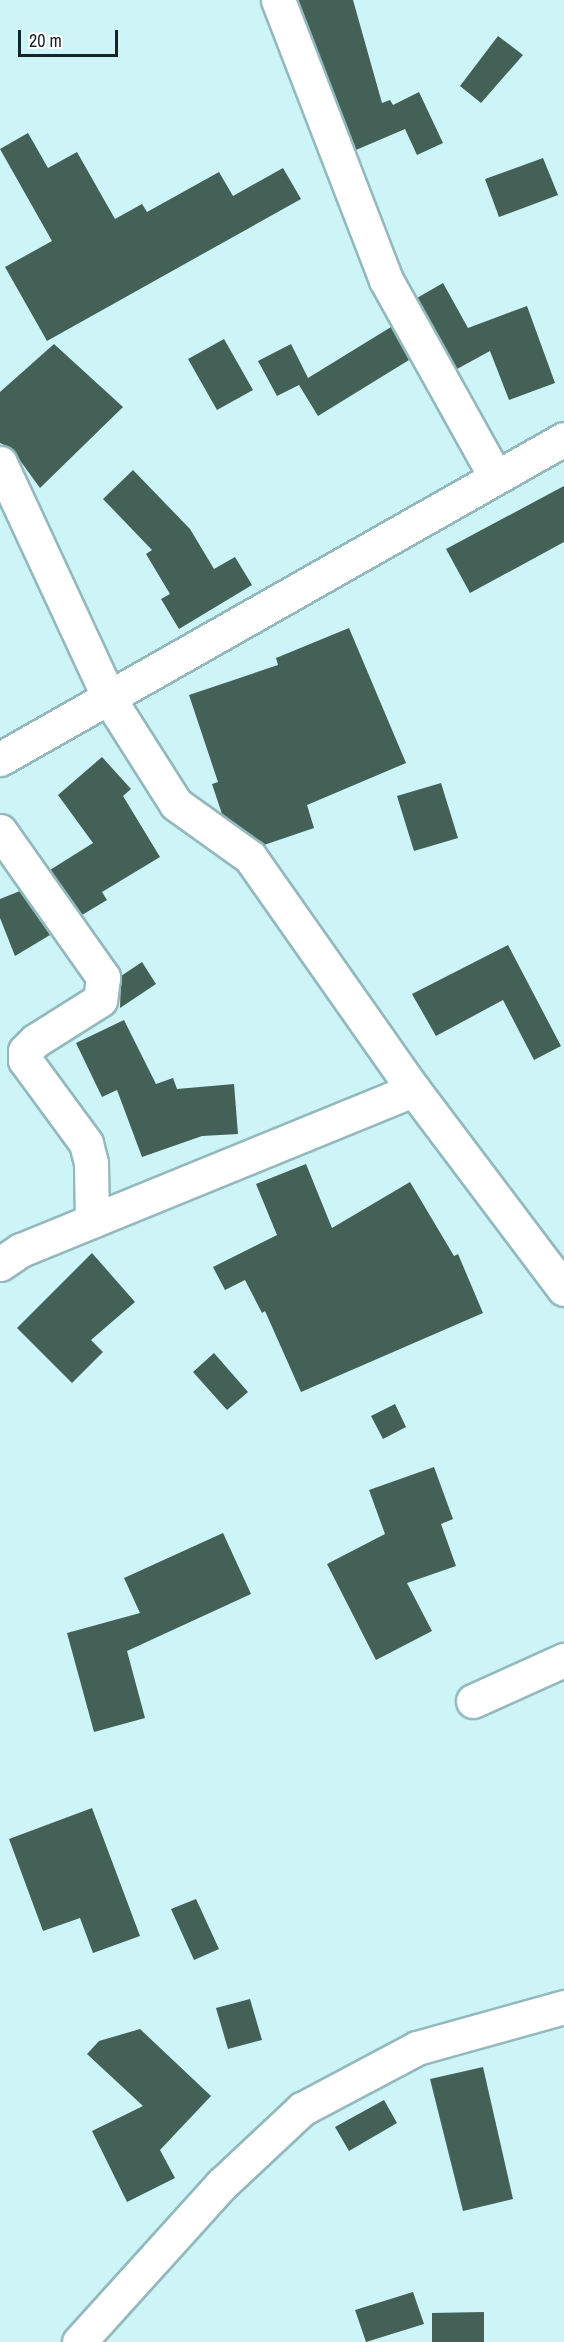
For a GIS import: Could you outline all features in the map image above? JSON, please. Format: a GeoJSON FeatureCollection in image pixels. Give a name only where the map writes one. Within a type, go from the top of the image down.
{"type":"FeatureCollection","features":[{"type":"Feature","properties":{"kind":"street"},"geometry":{"type":"LineString","coordinates":[[278,0],[386,280],[495,476]]}},
{"type":"Feature","properties":{"kind":"street"},"geometry":{"type":"LineString","coordinates":[[0,759],[111,700],[495,476],[564,439]]}},
{"type":"Feature","properties":{"kind":"street"},"geometry":{"type":"LineString","coordinates":[[0,463],[111,700],[176,804],[250,857],[414,1090],[564,1289]]}},
{"type":"Feature","properties":{"kind":"street"},"geometry":{"type":"LineString","coordinates":[[0,831],[103,977],[105,988],[100,1000],[35,1041],[25,1051],[25,1060],[86,1143],[92,1221]]}},
{"type":"Feature","properties":{"kind":"street"},"geometry":{"type":"LineString","coordinates":[[0,1264],[21,1250],[414,1090]]}},
{"type":"Feature","properties":{"kind":"street"},"geometry":{"type":"LineString","coordinates":[[473,1701],[564,1660]]}},
{"type":"Feature","properties":{"kind":"street"},"geometry":{"type":"LineString","coordinates":[[79,2342],[222,2184],[302,2109],[417,2048],[564,2007]]}},
{"type":"Feature","properties":{"kind":"building"},"geometry":{"type":"Polygon","coordinates":[[[298,0],[353,0],[382,103],[390,100],[393,105],[419,92],[443,143],[417,155],[405,129],[356,150],[298,0]]]}},
{"type":"Feature","properties":{"kind":"building"},"geometry":{"type":"Polygon","coordinates":[[[498,36],[523,55],[481,103],[460,86],[498,36]]]}},
{"type":"Feature","properties":{"kind":"building"},"geometry":{"type":"Polygon","coordinates":[[[28,133],[48,168],[77,152],[115,219],[142,204],[147,212],[219,172],[233,196],[283,168],[301,199],[47,341],[5,267],[52,241],[0,149],[28,133]]]}},
{"type":"Feature","properties":{"kind":"building"},"geometry":{"type":"Polygon","coordinates":[[[543,158],[558,195],[499,217],[485,179],[543,158]]]}},
{"type":"Feature","properties":{"kind":"building"},"geometry":{"type":"Polygon","coordinates":[[[443,283],[468,328],[527,306],[555,383],[509,400],[490,351],[457,369],[417,298],[443,283]]]}},
{"type":"Feature","properties":{"kind":"building"},"geometry":{"type":"Polygon","coordinates":[[[391,327],[409,360],[318,416],[299,385],[277,396],[258,361],[291,344],[308,378],[391,327]]]}},
{"type":"Feature","properties":{"kind":"building"},"geometry":{"type":"Polygon","coordinates":[[[224,339],[253,390],[217,410],[188,359],[224,339]]]}},
{"type":"Feature","properties":{"kind":"building"},"geometry":{"type":"Polygon","coordinates":[[[54,344],[123,407],[40,488],[11,448],[0,443],[0,392],[54,344]]]}},
{"type":"Feature","properties":{"kind":"building"},"geometry":{"type":"Polygon","coordinates":[[[133,470],[190,529],[214,569],[235,557],[252,585],[179,629],[161,599],[170,594],[146,554],[152,550],[103,499],[133,470]]]}},
{"type":"Feature","properties":{"kind":"building"},"geometry":{"type":"Polygon","coordinates":[[[564,486],[564,542],[470,593],[446,549],[564,486]]]}},
{"type":"Feature","properties":{"kind":"building"},"geometry":{"type":"Polygon","coordinates":[[[349,628],[406,763],[307,805],[314,828],[264,845],[222,814],[212,784],[218,782],[189,695],[278,665],[276,658],[349,628]]]}},
{"type":"Feature","properties":{"kind":"building"},"geometry":{"type":"Polygon","coordinates":[[[102,757],[131,789],[123,796],[160,857],[102,892],[107,900],[82,915],[50,870],[93,843],[58,795],[102,757]]]}},
{"type":"Feature","properties":{"kind":"building"},"geometry":{"type":"Polygon","coordinates":[[[441,783],[458,838],[414,851],[397,796],[441,783]]]}},
{"type":"Feature","properties":{"kind":"building"},"geometry":{"type":"Polygon","coordinates":[[[20,891],[50,935],[15,956],[0,918],[0,899],[20,891]]]}},
{"type":"Feature","properties":{"kind":"building"},"geometry":{"type":"Polygon","coordinates":[[[508,945],[561,1046],[534,1060],[503,1000],[436,1036],[412,994],[508,945]]]}},
{"type":"Feature","properties":{"kind":"building"},"geometry":{"type":"Polygon","coordinates":[[[142,962],[156,984],[120,1008],[121,976],[142,962]]]}},
{"type":"Feature","properties":{"kind":"building"},"geometry":{"type":"Polygon","coordinates":[[[124,1020],[156,1084],[173,1078],[177,1089],[234,1084],[238,1134],[202,1136],[142,1157],[117,1090],[102,1097],[76,1043],[124,1020]]]}},
{"type":"Feature","properties":{"kind":"building"},"geometry":{"type":"Polygon","coordinates":[[[306,1164],[332,1228],[410,1182],[454,1256],[458,1254],[483,1313],[301,1392],[265,1311],[262,1313],[245,1280],[225,1290],[213,1267],[277,1235],[256,1184],[306,1164]]]}},
{"type":"Feature","properties":{"kind":"building"},"geometry":{"type":"Polygon","coordinates":[[[92,1253],[135,1302],[91,1340],[103,1352],[72,1383],[17,1328],[92,1253]]]}},
{"type":"Feature","properties":{"kind":"building"},"geometry":{"type":"Polygon","coordinates":[[[214,1353],[248,1392],[227,1410],[193,1372],[214,1353]]]}},
{"type":"Feature","properties":{"kind":"building"},"geometry":{"type":"Polygon","coordinates":[[[395,1404],[406,1427],[383,1439],[371,1416],[395,1404]]]}},
{"type":"Feature","properties":{"kind":"building"},"geometry":{"type":"Polygon","coordinates":[[[434,1467],[453,1519],[441,1524],[456,1566],[407,1583],[432,1631],[376,1660],[327,1564],[385,1534],[369,1490],[434,1467]]]}},
{"type":"Feature","properties":{"kind":"building"},"geometry":{"type":"Polygon","coordinates":[[[223,1533],[251,1594],[127,1651],[145,1718],[94,1732],[67,1633],[140,1613],[124,1578],[223,1533]]]}},
{"type":"Feature","properties":{"kind":"building"},"geometry":{"type":"Polygon","coordinates":[[[92,1808],[140,1936],[93,1953],[80,1918],[43,1931],[9,1839],[92,1808]]]}},
{"type":"Feature","properties":{"kind":"building"},"geometry":{"type":"Polygon","coordinates":[[[196,1899],[219,1949],[194,1960],[171,1909],[196,1899]]]}},
{"type":"Feature","properties":{"kind":"building"},"geometry":{"type":"Polygon","coordinates":[[[250,1999],[262,2040],[228,2049],[216,2008],[250,1999]]]}},
{"type":"Feature","properties":{"kind":"building"},"geometry":{"type":"Polygon","coordinates":[[[140,2029],[211,2096],[160,2150],[175,2178],[127,2202],[92,2131],[143,2106],[87,2054],[99,2041],[140,2029]]]}},
{"type":"Feature","properties":{"kind":"building"},"geometry":{"type":"Polygon","coordinates":[[[483,2067],[513,2199],[463,2211],[430,2079],[483,2067]]]}},
{"type":"Feature","properties":{"kind":"building"},"geometry":{"type":"Polygon","coordinates":[[[384,2100],[397,2123],[349,2151],[335,2127],[384,2100]]]}},
{"type":"Feature","properties":{"kind":"building"},"geometry":{"type":"Polygon","coordinates":[[[413,2292],[424,2324],[366,2342],[355,2310],[413,2292]]]}},
{"type":"Feature","properties":{"kind":"building"},"geometry":{"type":"Polygon","coordinates":[[[484,2312],[484,2342],[432,2342],[432,2313],[484,2312]]]}}]}
